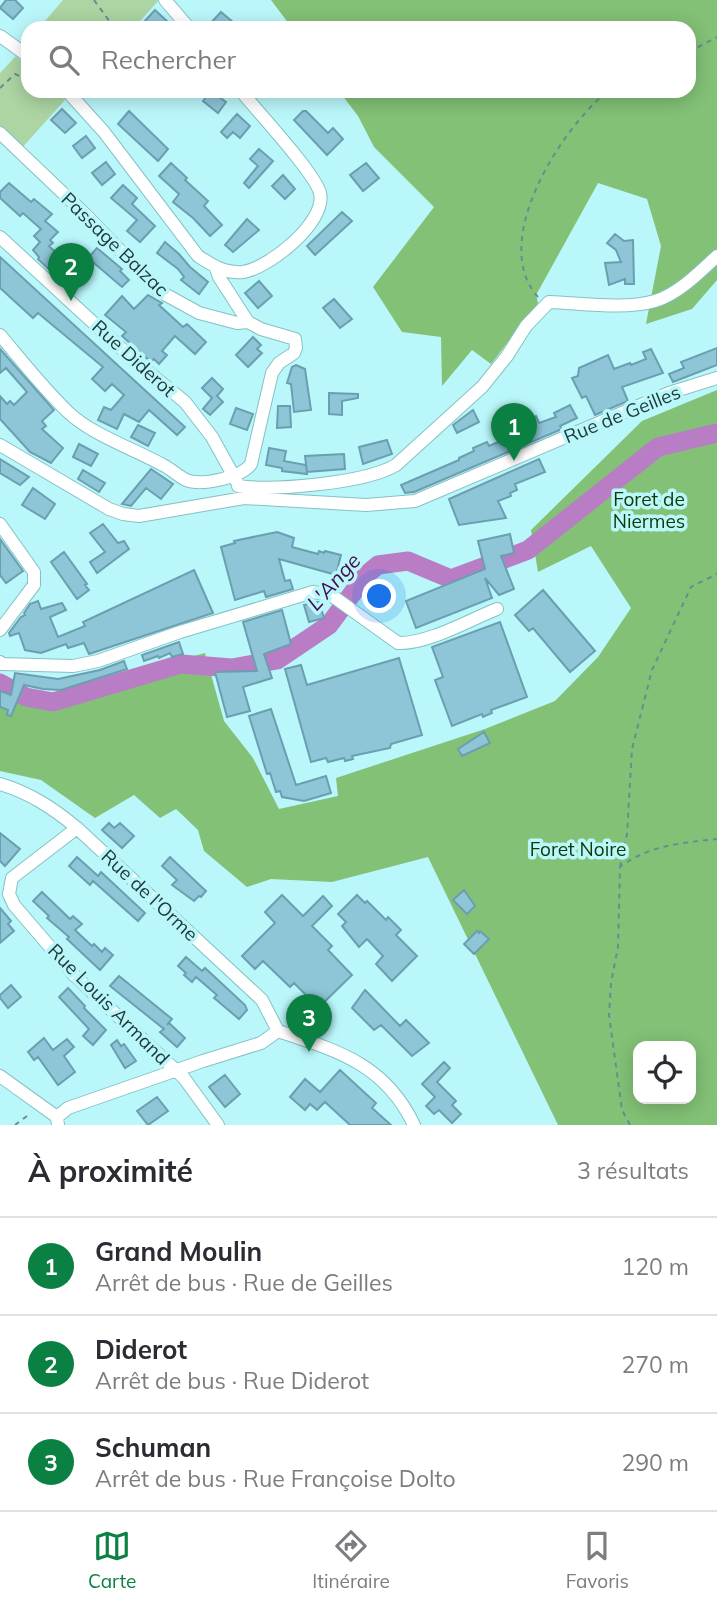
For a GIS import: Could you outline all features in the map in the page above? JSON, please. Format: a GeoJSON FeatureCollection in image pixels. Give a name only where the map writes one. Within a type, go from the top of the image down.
{"type":"FeatureCollection","features":[{"type":"Feature","properties":{"kind":"street"},"geometry":{"type":"LineString","coordinates":[[165,0],[183,21]]}},
{"type":"Feature","properties":{"kind":"street"},"geometry":{"type":"LineString","coordinates":[[0,36],[21,57]]}},
{"type":"Feature","properties":{"kind":"street"},"geometry":{"type":"LineString","coordinates":[[73,98],[104,132],[198,256],[216,268],[230,272],[245,272],[267,262],[308,229],[321,200],[315,181],[247,98]]}},
{"type":"Feature","properties":{"kind":"street","name":"Passage Balzac"},"geometry":{"type":"LineString","coordinates":[[0,134],[170,298],[199,313],[237,323],[247,322],[295,339],[296,348],[275,368],[251,464],[244,471],[239,487]]}},
{"type":"Feature","properties":{"kind":"street","name":"Rue Diderot"},"geometry":{"type":"LineString","coordinates":[[0,237],[136,362],[185,402],[212,437],[239,487]]}},
{"type":"Feature","properties":{"kind":"street"},"geometry":{"type":"LineString","coordinates":[[0,335],[69,413],[86,425],[168,467],[184,479],[258,489],[339,481],[369,477],[396,465],[482,387],[507,356],[526,326],[549,302],[631,304],[655,301],[674,292],[717,256]]}},
{"type":"Feature","properties":{"kind":"street"},"geometry":{"type":"LineString","coordinates":[[216,268],[247,322]]}},
{"type":"Feature","properties":{"kind":"street","name":"Rue de Geilles"},"geometry":{"type":"LineString","coordinates":[[239,487],[366,505],[415,501],[669,393],[717,378]]}},
{"type":"Feature","properties":{"kind":"street"},"geometry":{"type":"LineString","coordinates":[[0,445],[102,506],[123,514],[139,516],[239,487]]}},
{"type":"Feature","properties":{"kind":"street"},"geometry":{"type":"LineString","coordinates":[[0,524],[34,572],[34,585],[0,630]]}},
{"type":"Feature","properties":{"kind":"street"},"geometry":{"type":"LineString","coordinates":[[0,663],[73,667],[313,592],[323,593],[345,604],[398,643],[406,643],[497,609]]}},
{"type":"Feature","properties":{"kind":"street","name":"Rue de l'Orme"},"geometry":{"type":"LineString","coordinates":[[0,784],[46,804],[77,828],[262,1000],[278,1031]]}},
{"type":"Feature","properties":{"kind":"street","name":"Rue Louis Armand"},"geometry":{"type":"LineString","coordinates":[[77,828],[12,878],[9,894],[14,905],[74,975],[176,1071],[218,1125]]}},
{"type":"Feature","properties":{"kind":"street"},"geometry":{"type":"LineString","coordinates":[[0,1076],[57,1121],[68,1108],[261,1043],[278,1031],[342,1053],[370,1068],[398,1098],[414,1125]]}},
{"type":"Feature","properties":{"kind":"path"},"geometry":{"type":"LineString","coordinates":[[94,0],[109,21]]}},
{"type":"Feature","properties":{"kind":"path"},"geometry":{"type":"LineString","coordinates":[[696,48],[717,37]]}},
{"type":"Feature","properties":{"kind":"path"},"geometry":{"type":"LineString","coordinates":[[0,88],[21,66]]}},
{"type":"Feature","properties":{"kind":"path"},"geometry":{"type":"LineString","coordinates":[[15,74],[21,77]]}},
{"type":"Feature","properties":{"kind":"path"},"geometry":{"type":"LineString","coordinates":[[547,305],[530,288],[527,279],[523,261],[523,228],[549,161],[599,98]]}},
{"type":"Feature","properties":{"kind":"path"},"geometry":{"type":"LineString","coordinates":[[629,1125],[622,1110],[609,1015],[611,983],[618,947],[620,867],[627,834],[632,748],[652,670],[691,587],[717,574]]}},
{"type":"Feature","properties":{"kind":"path"},"geometry":{"type":"LineString","coordinates":[[620,867],[635,856],[666,845],[717,839]]}},
{"type":"Feature","properties":{"kind":"path"},"geometry":{"type":"LineString","coordinates":[[15,1125],[41,1107]]}},
{"type":"Feature","properties":{"kind":"green space"},"geometry":{"type":"Polygon","coordinates":[[[63,0],[158,1],[140,21],[45,21],[63,0]]]}},
{"type":"Feature","properties":{"kind":"green space"},"geometry":{"type":"Polygon","coordinates":[[[271,0],[717,0],[717,280],[692,309],[646,324],[661,246],[647,199],[598,183],[536,295],[538,303],[491,364],[472,350],[442,386],[441,337],[402,332],[373,287],[434,207],[374,147],[358,116],[344,98],[696,98],[696,21],[287,21],[271,0]]]}},
{"type":"Feature","properties":{"kind":"green space"},"geometry":{"type":"Polygon","coordinates":[[[16,56],[21,61],[21,98],[65,100],[20,150],[0,132],[0,73],[16,56]]]}},
{"type":"Feature","properties":{"kind":"green space","name":"Foret Noire"},"geometry":{"type":"Polygon","coordinates":[[[717,390],[717,1125],[558,1125],[428,857],[332,882],[271,879],[247,887],[204,851],[198,830],[176,809],[160,818],[134,795],[95,818],[41,780],[0,771],[0,675],[19,690],[57,694],[205,653],[224,721],[253,758],[279,809],[338,796],[336,778],[485,729],[555,701],[598,657],[631,608],[591,546],[538,572],[531,530],[642,421],[717,390]]]}},
{"type":"Feature","properties":{"kind":"building"},"geometry":{"type":"Polygon","coordinates":[[[6,0],[15,0],[23,8],[13,19],[0,8],[6,0]]]}},
{"type":"Feature","properties":{"kind":"building"},"geometry":{"type":"Polygon","coordinates":[[[155,10],[167,21],[145,21],[155,10]]]}},
{"type":"Feature","properties":{"kind":"building"},"geometry":{"type":"Polygon","coordinates":[[[221,12],[232,21],[213,21],[221,12]]]}},
{"type":"Feature","properties":{"kind":"building"},"geometry":{"type":"Polygon","coordinates":[[[205,98],[221,98],[226,102],[218,113],[203,101],[205,98]]]}},
{"type":"Feature","properties":{"kind":"building"},"geometry":{"type":"Polygon","coordinates":[[[62,109],[76,123],[65,133],[51,120],[62,109]]]}},
{"type":"Feature","properties":{"kind":"building"},"geometry":{"type":"Polygon","coordinates":[[[129,111],[168,149],[158,161],[118,124],[129,111]]]}},
{"type":"Feature","properties":{"kind":"building"},"geometry":{"type":"Polygon","coordinates":[[[303,111],[328,133],[333,128],[343,139],[327,155],[294,120],[303,111]]]}},
{"type":"Feature","properties":{"kind":"building"},"geometry":{"type":"Polygon","coordinates":[[[237,114],[250,126],[240,138],[233,132],[227,138],[221,132],[237,114]]]}},
{"type":"Feature","properties":{"kind":"building"},"geometry":{"type":"Polygon","coordinates":[[[86,136],[95,148],[82,158],[73,146],[86,136]]]}},
{"type":"Feature","properties":{"kind":"building"},"geometry":{"type":"Polygon","coordinates":[[[259,149],[273,161],[249,188],[244,183],[258,166],[250,159],[259,149]]]}},
{"type":"Feature","properties":{"kind":"building"},"geometry":{"type":"Polygon","coordinates":[[[106,162],[115,174],[102,185],[92,173],[106,162]]]}},
{"type":"Feature","properties":{"kind":"building"},"geometry":{"type":"Polygon","coordinates":[[[171,163],[208,201],[204,206],[222,225],[210,236],[173,202],[179,194],[159,176],[171,163]]]}},
{"type":"Feature","properties":{"kind":"building"},"geometry":{"type":"Polygon","coordinates":[[[366,163],[379,178],[363,191],[350,175],[366,163]]]}},
{"type":"Feature","properties":{"kind":"building"},"geometry":{"type":"Polygon","coordinates":[[[283,175],[295,189],[285,199],[272,186],[283,175]]]}},
{"type":"Feature","properties":{"kind":"building"},"geometry":{"type":"Polygon","coordinates":[[[9,183],[31,202],[34,199],[52,214],[45,221],[58,232],[50,240],[53,243],[49,246],[65,261],[53,273],[38,259],[33,250],[40,242],[34,236],[41,229],[23,213],[20,216],[0,198],[0,192],[9,183]]]}},
{"type":"Feature","properties":{"kind":"building"},"geometry":{"type":"Polygon","coordinates":[[[123,185],[137,198],[132,204],[155,226],[140,242],[127,231],[137,220],[111,198],[123,185]]]}},
{"type":"Feature","properties":{"kind":"building"},"geometry":{"type":"Polygon","coordinates":[[[342,212],[352,221],[315,255],[307,246],[342,212]]]}},
{"type":"Feature","properties":{"kind":"building"},"geometry":{"type":"Polygon","coordinates":[[[247,219],[259,230],[233,252],[225,245],[247,219]]]}},
{"type":"Feature","properties":{"kind":"building"},"geometry":{"type":"Polygon","coordinates":[[[615,234],[624,241],[633,240],[634,284],[625,284],[625,279],[609,285],[605,263],[621,262],[616,250],[607,243],[615,234]]]}},
{"type":"Feature","properties":{"kind":"building"},"geometry":{"type":"Polygon","coordinates":[[[165,242],[208,282],[199,294],[181,280],[184,277],[178,269],[157,253],[165,242]]]}},
{"type":"Feature","properties":{"kind":"building"},"geometry":{"type":"Polygon","coordinates":[[[97,248],[122,269],[120,271],[129,280],[122,287],[88,258],[97,248]]]}},
{"type":"Feature","properties":{"kind":"building"},"geometry":{"type":"Polygon","coordinates":[[[0,257],[185,427],[177,435],[149,410],[139,422],[124,414],[117,429],[98,420],[104,407],[111,410],[124,395],[112,384],[105,391],[92,379],[103,367],[38,313],[33,318],[0,288],[0,257]]]}},
{"type":"Feature","properties":{"kind":"building"},"geometry":{"type":"Polygon","coordinates":[[[259,281],[272,296],[258,308],[245,293],[259,281]]]}},
{"type":"Feature","properties":{"kind":"building"},"geometry":{"type":"Polygon","coordinates":[[[148,295],[162,303],[159,305],[183,327],[187,324],[206,342],[195,354],[175,336],[162,351],[167,355],[159,364],[154,359],[151,362],[122,336],[126,332],[105,315],[122,296],[134,309],[148,295]]]}},
{"type":"Feature","properties":{"kind":"building"},"geometry":{"type":"Polygon","coordinates":[[[334,299],[352,319],[340,328],[323,308],[334,299]]]}},
{"type":"Feature","properties":{"kind":"building"},"geometry":{"type":"Polygon","coordinates":[[[253,337],[261,345],[257,349],[262,353],[248,367],[236,355],[253,337]]]}},
{"type":"Feature","properties":{"kind":"building"},"geometry":{"type":"Polygon","coordinates":[[[717,348],[717,365],[673,382],[669,374],[684,368],[681,362],[717,348]]]}},
{"type":"Feature","properties":{"kind":"building"},"geometry":{"type":"Polygon","coordinates":[[[0,349],[54,410],[42,421],[46,426],[42,429],[63,448],[51,463],[30,452],[0,419],[0,396],[7,404],[10,401],[14,405],[27,392],[6,368],[0,373],[0,349]]]}},
{"type":"Feature","properties":{"kind":"building"},"geometry":{"type":"Polygon","coordinates":[[[651,349],[663,373],[622,387],[628,401],[595,415],[586,396],[582,398],[572,378],[578,376],[579,368],[608,355],[614,369],[630,363],[631,365],[646,359],[643,352],[651,349]]]}},
{"type":"Feature","properties":{"kind":"building"},"geometry":{"type":"Polygon","coordinates":[[[296,365],[305,369],[311,410],[294,412],[291,384],[287,383],[292,367],[296,365]]]}},
{"type":"Feature","properties":{"kind":"building"},"geometry":{"type":"Polygon","coordinates":[[[212,378],[223,389],[217,396],[223,402],[210,415],[203,409],[212,398],[202,388],[212,378]]]}},
{"type":"Feature","properties":{"kind":"building"},"geometry":{"type":"Polygon","coordinates":[[[329,393],[358,394],[358,398],[342,401],[342,415],[329,414],[329,393]]]}},
{"type":"Feature","properties":{"kind":"building"},"geometry":{"type":"Polygon","coordinates":[[[570,405],[577,418],[560,426],[562,429],[414,492],[405,493],[401,485],[459,460],[474,451],[473,448],[487,442],[489,446],[505,439],[503,436],[510,432],[508,427],[536,416],[539,423],[556,417],[554,413],[570,405]]]}},
{"type":"Feature","properties":{"kind":"building"},"geometry":{"type":"Polygon","coordinates":[[[278,406],[290,406],[291,427],[277,428],[278,406]]]}},
{"type":"Feature","properties":{"kind":"building"},"geometry":{"type":"Polygon","coordinates":[[[236,408],[253,414],[247,430],[230,424],[236,408]]]}},
{"type":"Feature","properties":{"kind":"building"},"geometry":{"type":"Polygon","coordinates":[[[473,410],[479,422],[457,433],[453,425],[473,410]]]}},
{"type":"Feature","properties":{"kind":"building"},"geometry":{"type":"Polygon","coordinates":[[[138,425],[155,433],[148,446],[131,437],[138,425]]]}},
{"type":"Feature","properties":{"kind":"building"},"geometry":{"type":"Polygon","coordinates":[[[387,440],[392,454],[363,464],[359,447],[387,440]]]}},
{"type":"Feature","properties":{"kind":"building"},"geometry":{"type":"Polygon","coordinates":[[[79,444],[98,454],[91,466],[73,457],[79,444]]]}},
{"type":"Feature","properties":{"kind":"building"},"geometry":{"type":"Polygon","coordinates":[[[269,448],[286,451],[284,461],[306,465],[307,474],[282,471],[282,468],[266,465],[269,448]]]}},
{"type":"Feature","properties":{"kind":"building"},"geometry":{"type":"Polygon","coordinates":[[[344,454],[345,469],[307,472],[305,456],[344,454]]]}},
{"type":"Feature","properties":{"kind":"building"},"geometry":{"type":"Polygon","coordinates":[[[0,459],[29,477],[20,485],[0,473],[0,459]]]}},
{"type":"Feature","properties":{"kind":"building"},"geometry":{"type":"Polygon","coordinates":[[[539,459],[545,472],[515,484],[517,490],[510,493],[511,496],[498,501],[506,518],[459,525],[449,499],[539,459]]]}},
{"type":"Feature","properties":{"kind":"building"},"geometry":{"type":"Polygon","coordinates":[[[151,469],[173,484],[161,499],[146,488],[131,506],[122,504],[151,469]]]}},
{"type":"Feature","properties":{"kind":"building"},"geometry":{"type":"Polygon","coordinates":[[[83,470],[105,483],[99,492],[78,479],[83,470]]]}},
{"type":"Feature","properties":{"kind":"building"},"geometry":{"type":"Polygon","coordinates":[[[33,488],[55,504],[45,519],[22,505],[33,488]]]}},
{"type":"Feature","properties":{"kind":"building"},"geometry":{"type":"Polygon","coordinates":[[[103,524],[118,543],[124,541],[129,549],[97,573],[90,562],[105,552],[90,533],[103,524]]]}},
{"type":"Feature","properties":{"kind":"building"},"geometry":{"type":"Polygon","coordinates":[[[277,532],[294,538],[292,547],[318,554],[319,551],[325,551],[341,555],[336,575],[279,559],[285,581],[290,580],[293,589],[266,597],[264,591],[235,600],[221,547],[235,543],[234,541],[277,532]]]}},
{"type":"Feature","properties":{"kind":"building"},"geometry":{"type":"Polygon","coordinates":[[[510,534],[514,553],[501,556],[514,589],[499,595],[485,578],[492,598],[416,628],[406,601],[485,569],[478,541],[510,534]]]}},
{"type":"Feature","properties":{"kind":"building"},"geometry":{"type":"Polygon","coordinates":[[[0,539],[23,571],[6,583],[0,575],[0,539]]]}},
{"type":"Feature","properties":{"kind":"building"},"geometry":{"type":"Polygon","coordinates":[[[64,552],[89,590],[77,599],[51,562],[64,552]]]}},
{"type":"Feature","properties":{"kind":"building"},"geometry":{"type":"Polygon","coordinates":[[[194,570],[213,613],[89,654],[84,643],[68,648],[66,644],[41,653],[25,650],[19,633],[10,636],[9,633],[25,615],[30,604],[38,601],[41,609],[62,603],[66,610],[50,617],[58,637],[85,626],[83,622],[194,570]]]}},
{"type":"Feature","properties":{"kind":"building"},"geometry":{"type":"Polygon","coordinates":[[[543,590],[595,651],[570,672],[533,628],[529,631],[515,615],[543,590]]]}},
{"type":"Feature","properties":{"kind":"building"},"geometry":{"type":"Polygon","coordinates":[[[319,602],[324,618],[309,622],[304,605],[319,602]]]}},
{"type":"Feature","properties":{"kind":"building"},"geometry":{"type":"Polygon","coordinates":[[[282,610],[291,644],[264,654],[272,678],[243,687],[250,711],[227,717],[215,672],[257,671],[243,622],[282,610]]]}},
{"type":"Feature","properties":{"kind":"building"},"geometry":{"type":"Polygon","coordinates":[[[500,622],[527,697],[491,710],[492,713],[483,717],[482,714],[452,726],[435,680],[443,677],[432,647],[500,622]]]}},
{"type":"Feature","properties":{"kind":"building"},"geometry":{"type":"Polygon","coordinates":[[[179,642],[183,654],[172,657],[170,653],[144,661],[142,655],[179,642]]]}},
{"type":"Feature","properties":{"kind":"building"},"geometry":{"type":"Polygon","coordinates":[[[399,658],[422,735],[391,744],[390,748],[352,756],[353,759],[345,761],[344,758],[328,762],[326,758],[311,762],[285,669],[301,665],[307,685],[399,658]]]}},
{"type":"Feature","properties":{"kind":"building"},"geometry":{"type":"Polygon","coordinates":[[[124,661],[127,669],[61,690],[24,685],[11,716],[7,715],[8,710],[0,707],[0,691],[11,695],[15,673],[58,679],[100,670],[124,661]]]}},
{"type":"Feature","properties":{"kind":"building"},"geometry":{"type":"Polygon","coordinates":[[[271,709],[296,785],[326,776],[331,793],[304,801],[282,797],[280,791],[276,792],[270,773],[267,774],[249,716],[271,709]]]}},
{"type":"Feature","properties":{"kind":"building"},"geometry":{"type":"Polygon","coordinates":[[[484,732],[490,743],[462,756],[458,749],[484,732]]]}},
{"type":"Feature","properties":{"kind":"building"},"geometry":{"type":"Polygon","coordinates":[[[109,823],[114,828],[120,823],[134,836],[122,848],[102,830],[109,823]]]}},
{"type":"Feature","properties":{"kind":"building"},"geometry":{"type":"Polygon","coordinates":[[[0,833],[20,849],[5,866],[0,861],[0,833]]]}},
{"type":"Feature","properties":{"kind":"building"},"geometry":{"type":"Polygon","coordinates":[[[77,857],[98,876],[101,872],[145,913],[138,921],[93,881],[90,885],[69,866],[77,857]]]}},
{"type":"Feature","properties":{"kind":"building"},"geometry":{"type":"Polygon","coordinates":[[[170,857],[206,891],[201,897],[194,901],[172,885],[177,880],[162,866],[170,857]]]}},
{"type":"Feature","properties":{"kind":"building"},"geometry":{"type":"Polygon","coordinates":[[[464,890],[475,906],[467,914],[453,900],[464,890]]]}},
{"type":"Feature","properties":{"kind":"building"},"geometry":{"type":"Polygon","coordinates":[[[42,892],[70,919],[73,916],[82,924],[75,930],[92,946],[94,944],[102,952],[105,948],[113,955],[100,970],[33,901],[42,892]]]}},
{"type":"Feature","properties":{"kind":"building"},"geometry":{"type":"Polygon","coordinates":[[[282,895],[303,916],[323,896],[332,906],[312,926],[332,946],[328,950],[352,975],[312,1014],[300,1001],[306,995],[294,983],[290,987],[263,961],[255,969],[242,956],[275,923],[265,912],[282,895]]]}},
{"type":"Feature","properties":{"kind":"building"},"geometry":{"type":"Polygon","coordinates":[[[357,895],[401,930],[396,935],[417,956],[392,981],[376,964],[383,956],[367,939],[359,947],[342,926],[346,922],[338,914],[357,895]]]}},
{"type":"Feature","properties":{"kind":"building"},"geometry":{"type":"Polygon","coordinates":[[[0,908],[11,921],[8,924],[14,931],[0,943],[0,908]]]}},
{"type":"Feature","properties":{"kind":"building"},"geometry":{"type":"Polygon","coordinates":[[[477,931],[489,939],[474,954],[464,944],[477,931]]]}},
{"type":"Feature","properties":{"kind":"building"},"geometry":{"type":"Polygon","coordinates":[[[186,957],[202,971],[205,968],[245,1005],[247,1010],[239,1019],[214,998],[217,995],[196,977],[192,982],[184,975],[186,973],[178,966],[186,957]]]}},
{"type":"Feature","properties":{"kind":"building"},"geometry":{"type":"Polygon","coordinates":[[[119,976],[172,1019],[167,1025],[169,1023],[185,1038],[177,1047],[160,1032],[164,1029],[110,986],[119,976]]]}},
{"type":"Feature","properties":{"kind":"building"},"geometry":{"type":"Polygon","coordinates":[[[11,985],[21,997],[8,1008],[0,995],[11,985]]]}},
{"type":"Feature","properties":{"kind":"building"},"geometry":{"type":"Polygon","coordinates":[[[68,988],[106,1030],[93,1045],[83,1036],[89,1029],[59,997],[68,988]]]}},
{"type":"Feature","properties":{"kind":"building"},"geometry":{"type":"Polygon","coordinates":[[[365,990],[400,1026],[406,1020],[429,1043],[412,1056],[381,1025],[374,1030],[352,1008],[365,990]]]}},
{"type":"Feature","properties":{"kind":"building"},"geometry":{"type":"Polygon","coordinates":[[[44,1038],[53,1050],[67,1039],[74,1047],[64,1056],[75,1072],[58,1085],[38,1057],[34,1060],[28,1052],[44,1038]]]}},
{"type":"Feature","properties":{"kind":"building"},"geometry":{"type":"Polygon","coordinates":[[[117,1040],[121,1046],[124,1044],[136,1061],[125,1068],[111,1045],[117,1040]]]}},
{"type":"Feature","properties":{"kind":"building"},"geometry":{"type":"Polygon","coordinates":[[[444,1062],[450,1068],[437,1082],[456,1101],[452,1105],[461,1114],[452,1123],[439,1110],[434,1114],[426,1106],[435,1097],[422,1084],[444,1062]]]}},
{"type":"Feature","properties":{"kind":"building"},"geometry":{"type":"Polygon","coordinates":[[[340,1070],[376,1103],[372,1108],[391,1125],[350,1125],[325,1102],[317,1110],[310,1104],[305,1110],[290,1097],[305,1079],[320,1092],[340,1070]]]}},
{"type":"Feature","properties":{"kind":"building"},"geometry":{"type":"Polygon","coordinates":[[[225,1075],[240,1094],[225,1107],[209,1087],[225,1075]]]}},
{"type":"Feature","properties":{"kind":"building"},"geometry":{"type":"Polygon","coordinates":[[[157,1097],[168,1111],[148,1125],[137,1111],[157,1097]]]}},
{"type":"Feature","properties":{"kind":"waterway","name":"L'Ange"},"geometry":{"type":"LineString","coordinates":[[0,683],[26,697],[53,702],[181,664],[232,668],[277,660],[329,625],[366,575],[378,565],[408,561],[451,579],[528,550],[658,447],[717,433]]}},
{"type":"Feature","properties":{"kind":"place","name":"Diderot"},"geometry":{"type":"Point","coordinates":[71,301]}},
{"type":"Feature","properties":{"kind":"place","name":"Grand Moulin"},"geometry":{"type":"Point","coordinates":[514,461]}},
{"type":"Feature","properties":{"kind":"place","name":"Schuman"},"geometry":{"type":"Point","coordinates":[309,1052]}},
{"type":"Feature","properties":{"kind":"park label","name":"Foret de Niermes"},"geometry":{"type":"Point","coordinates":[649,510]}}]}
